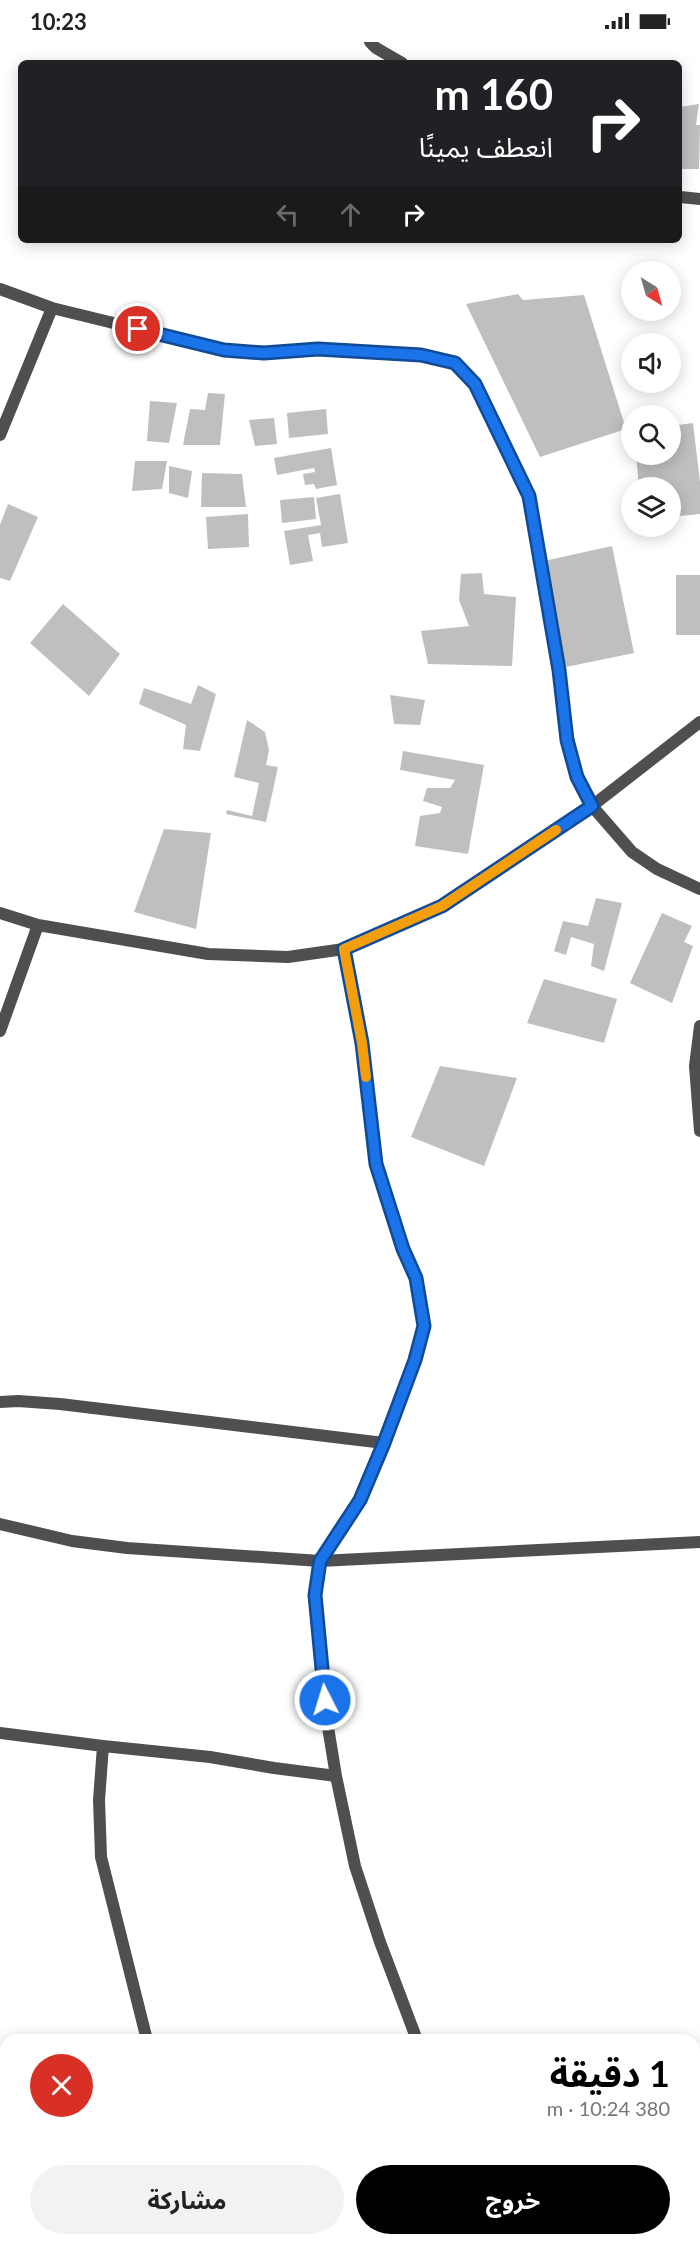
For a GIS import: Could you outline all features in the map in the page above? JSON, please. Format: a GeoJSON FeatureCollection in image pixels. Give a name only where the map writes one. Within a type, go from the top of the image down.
{"type":"FeatureCollection","features":[{"type":"Feature","properties":{"kind":"street"},"geometry":{"type":"LineString","coordinates":[[370,42],[397,60]]}},
{"type":"Feature","properties":{"kind":"street"},"geometry":{"type":"LineString","coordinates":[[682,197],[700,198]]}},
{"type":"Feature","properties":{"kind":"street"},"geometry":{"type":"LineString","coordinates":[[0,289],[52,308],[224,350],[264,353],[318,349],[421,355],[455,363],[475,384],[529,496],[559,670],[567,740],[577,777],[592,806],[632,852],[657,869],[700,889]]}},
{"type":"Feature","properties":{"kind":"street"},"geometry":{"type":"LineString","coordinates":[[0,435],[52,308]]}},
{"type":"Feature","properties":{"kind":"street"},"geometry":{"type":"LineString","coordinates":[[0,913],[38,926],[208,954],[288,957],[344,949],[442,906],[592,806],[700,722]]}},
{"type":"Feature","properties":{"kind":"street"},"geometry":{"type":"LineString","coordinates":[[0,1031],[38,926]]}},
{"type":"Feature","properties":{"kind":"street"},"geometry":{"type":"LineString","coordinates":[[344,949],[362,1043],[376,1164],[403,1249],[416,1278],[424,1326],[415,1360],[360,1500],[320,1561],[315,1595],[327,1721],[355,1866],[380,1942],[415,2034]]}},
{"type":"Feature","properties":{"kind":"street"},"geometry":{"type":"LineString","coordinates":[[700,1026],[695,1066],[700,1131]]}},
{"type":"Feature","properties":{"kind":"street"},"geometry":{"type":"LineString","coordinates":[[0,1401],[60,1404],[384,1443]]}},
{"type":"Feature","properties":{"kind":"street"},"geometry":{"type":"LineString","coordinates":[[0,1524],[72,1541],[128,1548],[320,1561],[700,1542]]}},
{"type":"Feature","properties":{"kind":"street"},"geometry":{"type":"LineString","coordinates":[[0,1733],[210,1756],[274,1768],[336,1776]]}},
{"type":"Feature","properties":{"kind":"street"},"geometry":{"type":"LineString","coordinates":[[103,1746],[99,1800],[101,1857],[145,2034]]}},
{"type":"Feature","properties":{"kind":"building"},"geometry":{"type":"Polygon","coordinates":[[[699,104],[696,125],[700,125],[699,169],[682,169],[682,107],[699,104]]]}},
{"type":"Feature","properties":{"kind":"building"},"geometry":{"type":"Polygon","coordinates":[[[518,294],[523,300],[584,295],[621,413],[621,431],[540,457],[466,304],[518,294]]]}},
{"type":"Feature","properties":{"kind":"building"},"geometry":{"type":"Polygon","coordinates":[[[208,393],[225,394],[220,445],[183,445],[190,409],[205,410],[208,393]]]}},
{"type":"Feature","properties":{"kind":"building"},"geometry":{"type":"Polygon","coordinates":[[[150,401],[177,403],[169,443],[147,441],[150,401]]]}},
{"type":"Feature","properties":{"kind":"building"},"geometry":{"type":"Polygon","coordinates":[[[326,409],[328,434],[289,438],[287,413],[326,409]]]}},
{"type":"Feature","properties":{"kind":"building"},"geometry":{"type":"Polygon","coordinates":[[[274,418],[277,444],[255,446],[249,420],[274,418]]]}},
{"type":"Feature","properties":{"kind":"building"},"geometry":{"type":"Polygon","coordinates":[[[693,423],[700,482],[700,514],[681,516],[681,477],[638,477],[637,465],[681,465],[681,425],[693,423]]]}},
{"type":"Feature","properties":{"kind":"building"},"geometry":{"type":"Polygon","coordinates":[[[331,448],[337,485],[316,489],[314,484],[305,485],[303,474],[315,472],[314,468],[277,475],[274,458],[331,448]]]}},
{"type":"Feature","properties":{"kind":"building"},"geometry":{"type":"Polygon","coordinates":[[[135,461],[167,461],[162,489],[132,491],[135,461]]]}},
{"type":"Feature","properties":{"kind":"building"},"geometry":{"type":"Polygon","coordinates":[[[169,466],[192,471],[188,498],[169,493],[169,466]]]}},
{"type":"Feature","properties":{"kind":"building"},"geometry":{"type":"Polygon","coordinates":[[[202,473],[242,474],[246,507],[201,507],[202,473]]]}},
{"type":"Feature","properties":{"kind":"building"},"geometry":{"type":"Polygon","coordinates":[[[340,494],[348,543],[322,547],[320,533],[308,535],[313,561],[290,565],[284,531],[321,525],[316,498],[340,494]]]}},
{"type":"Feature","properties":{"kind":"building"},"geometry":{"type":"Polygon","coordinates":[[[314,497],[316,519],[282,523],[280,500],[314,497]]]}},
{"type":"Feature","properties":{"kind":"building"},"geometry":{"type":"Polygon","coordinates":[[[8,504],[38,517],[10,581],[0,578],[0,525],[8,504]]]}},
{"type":"Feature","properties":{"kind":"building"},"geometry":{"type":"Polygon","coordinates":[[[248,514],[249,547],[208,549],[206,517],[248,514]]]}},
{"type":"Feature","properties":{"kind":"building"},"geometry":{"type":"Polygon","coordinates":[[[612,546],[634,653],[566,667],[544,561],[612,546]]]}},
{"type":"Feature","properties":{"kind":"building"},"geometry":{"type":"Polygon","coordinates":[[[482,573],[484,594],[516,597],[512,666],[428,664],[421,631],[469,626],[459,600],[461,574],[482,573]]]}},
{"type":"Feature","properties":{"kind":"building"},"geometry":{"type":"Polygon","coordinates":[[[676,575],[700,575],[700,635],[676,635],[676,575]]]}},
{"type":"Feature","properties":{"kind":"building"},"geometry":{"type":"Polygon","coordinates":[[[63,604],[120,654],[89,696],[30,643],[63,604]]]}},
{"type":"Feature","properties":{"kind":"building"},"geometry":{"type":"Polygon","coordinates":[[[198,685],[216,694],[200,751],[183,749],[186,725],[139,704],[144,688],[191,704],[198,685]]]}},
{"type":"Feature","properties":{"kind":"building"},"geometry":{"type":"Polygon","coordinates":[[[390,695],[425,700],[420,725],[394,724],[390,695]]]}},
{"type":"Feature","properties":{"kind":"building"},"geometry":{"type":"Polygon","coordinates":[[[247,720],[265,732],[269,750],[266,765],[278,767],[266,822],[226,814],[227,810],[252,816],[259,783],[234,777],[247,720]]]}},
{"type":"Feature","properties":{"kind":"building"},"geometry":{"type":"Polygon","coordinates":[[[403,751],[484,765],[468,854],[415,846],[420,816],[440,813],[442,807],[423,801],[427,788],[450,788],[455,780],[400,770],[403,751]]]}},
{"type":"Feature","properties":{"kind":"building"},"geometry":{"type":"Polygon","coordinates":[[[164,829],[211,833],[196,929],[134,912],[164,829]]]}},
{"type":"Feature","properties":{"kind":"building"},"geometry":{"type":"Polygon","coordinates":[[[596,898],[622,903],[604,971],[591,966],[594,944],[571,937],[566,955],[554,951],[563,921],[588,926],[596,898]]]}},
{"type":"Feature","properties":{"kind":"building"},"geometry":{"type":"Polygon","coordinates":[[[662,913],[692,926],[684,942],[693,946],[672,1003],[630,983],[662,913]]]}},
{"type":"Feature","properties":{"kind":"building"},"geometry":{"type":"Polygon","coordinates":[[[544,979],[617,999],[604,1043],[527,1023],[544,979]]]}},
{"type":"Feature","properties":{"kind":"building"},"geometry":{"type":"Polygon","coordinates":[[[440,1066],[517,1078],[484,1166],[411,1137],[440,1066]]]}},
{"type":"Feature","properties":{"kind":"slow traffic"},"geometry":{"type":"LineString","coordinates":[[366,1077],[362,1043],[344,949],[442,906],[556,830]]}},
{"type":"Feature","properties":{"kind":"route"},"geometry":{"type":"LineString","coordinates":[[138,329],[224,350],[264,353],[318,349],[421,355],[455,363],[475,384],[529,496],[559,670],[567,740],[577,777],[592,806],[442,906],[344,949],[362,1043],[376,1164],[403,1249],[416,1278],[424,1326],[415,1360],[360,1500],[320,1561],[315,1595],[325,1700]]}}]}
